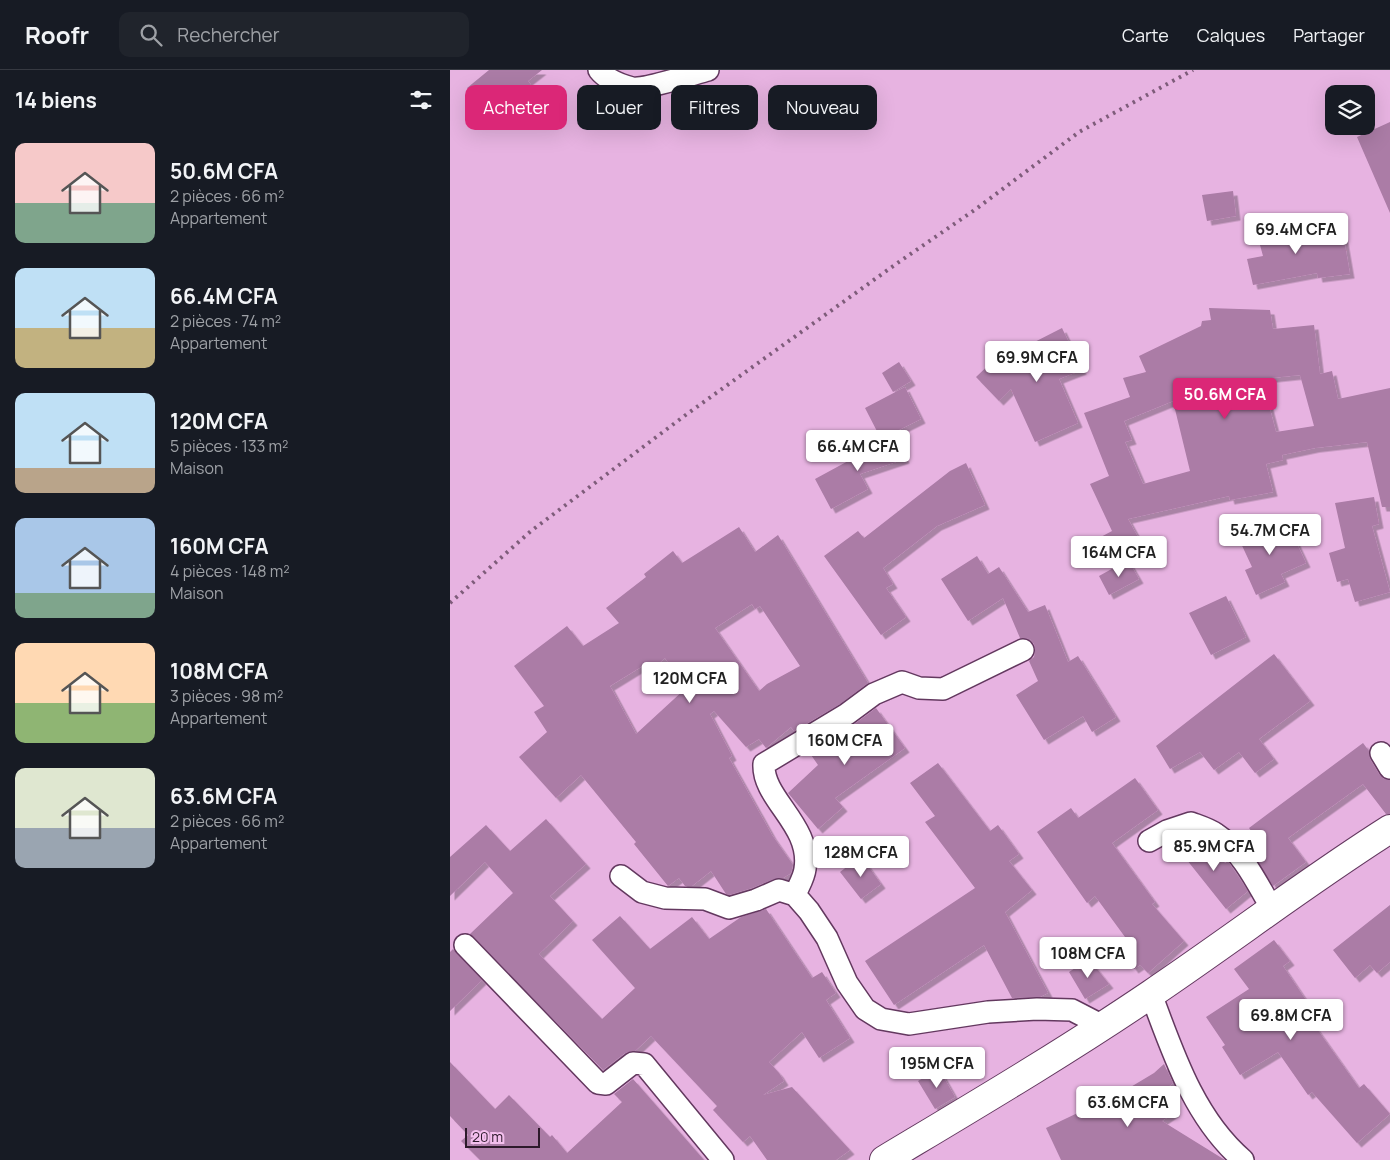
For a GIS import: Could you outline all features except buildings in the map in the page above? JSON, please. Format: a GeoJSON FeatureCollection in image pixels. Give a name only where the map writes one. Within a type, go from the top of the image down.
{"type":"FeatureCollection","features":[{"type":"Feature","properties":{"kind":"street"},"geometry":{"type":"LineString","coordinates":[[599,70],[604,77],[634,88],[662,83],[708,70]]}},
{"type":"Feature","properties":{"kind":"street"},"geometry":{"type":"LineString","coordinates":[[795,894],[805,870],[801,835],[766,780],[764,764],[846,714],[874,694],[902,682],[919,688],[943,689],[1023,650]]}},
{"type":"Feature","properties":{"kind":"street"},"geometry":{"type":"LineString","coordinates":[[1149,841],[1167,831],[1191,823],[1216,833],[1234,850],[1251,872],[1272,909]]}},
{"type":"Feature","properties":{"kind":"street"},"geometry":{"type":"LineString","coordinates":[[884,1160],[1103,1026],[1331,866],[1390,829]]}},
{"type":"Feature","properties":{"kind":"street"},"geometry":{"type":"LineString","coordinates":[[621,876],[642,892],[665,898],[705,899],[729,908],[756,900],[779,890],[795,894],[827,938],[847,983],[857,998],[866,1009],[880,1020],[909,1024],[988,1012],[1037,1009],[1072,1010],[1103,1026]]}},
{"type":"Feature","properties":{"kind":"street"},"geometry":{"type":"LineString","coordinates":[[466,945],[598,1083],[606,1084],[632,1063],[644,1064],[723,1160]]}},
{"type":"Feature","properties":{"kind":"street"},"geometry":{"type":"LineString","coordinates":[[1151,994],[1172,1050],[1196,1102],[1229,1148],[1243,1160]]}},
{"type":"Feature","properties":{"kind":"railway"},"geometry":{"type":"LineString","coordinates":[[450,603],[531,531],[687,414],[976,209],[1079,132],[1193,70]]}}]}
